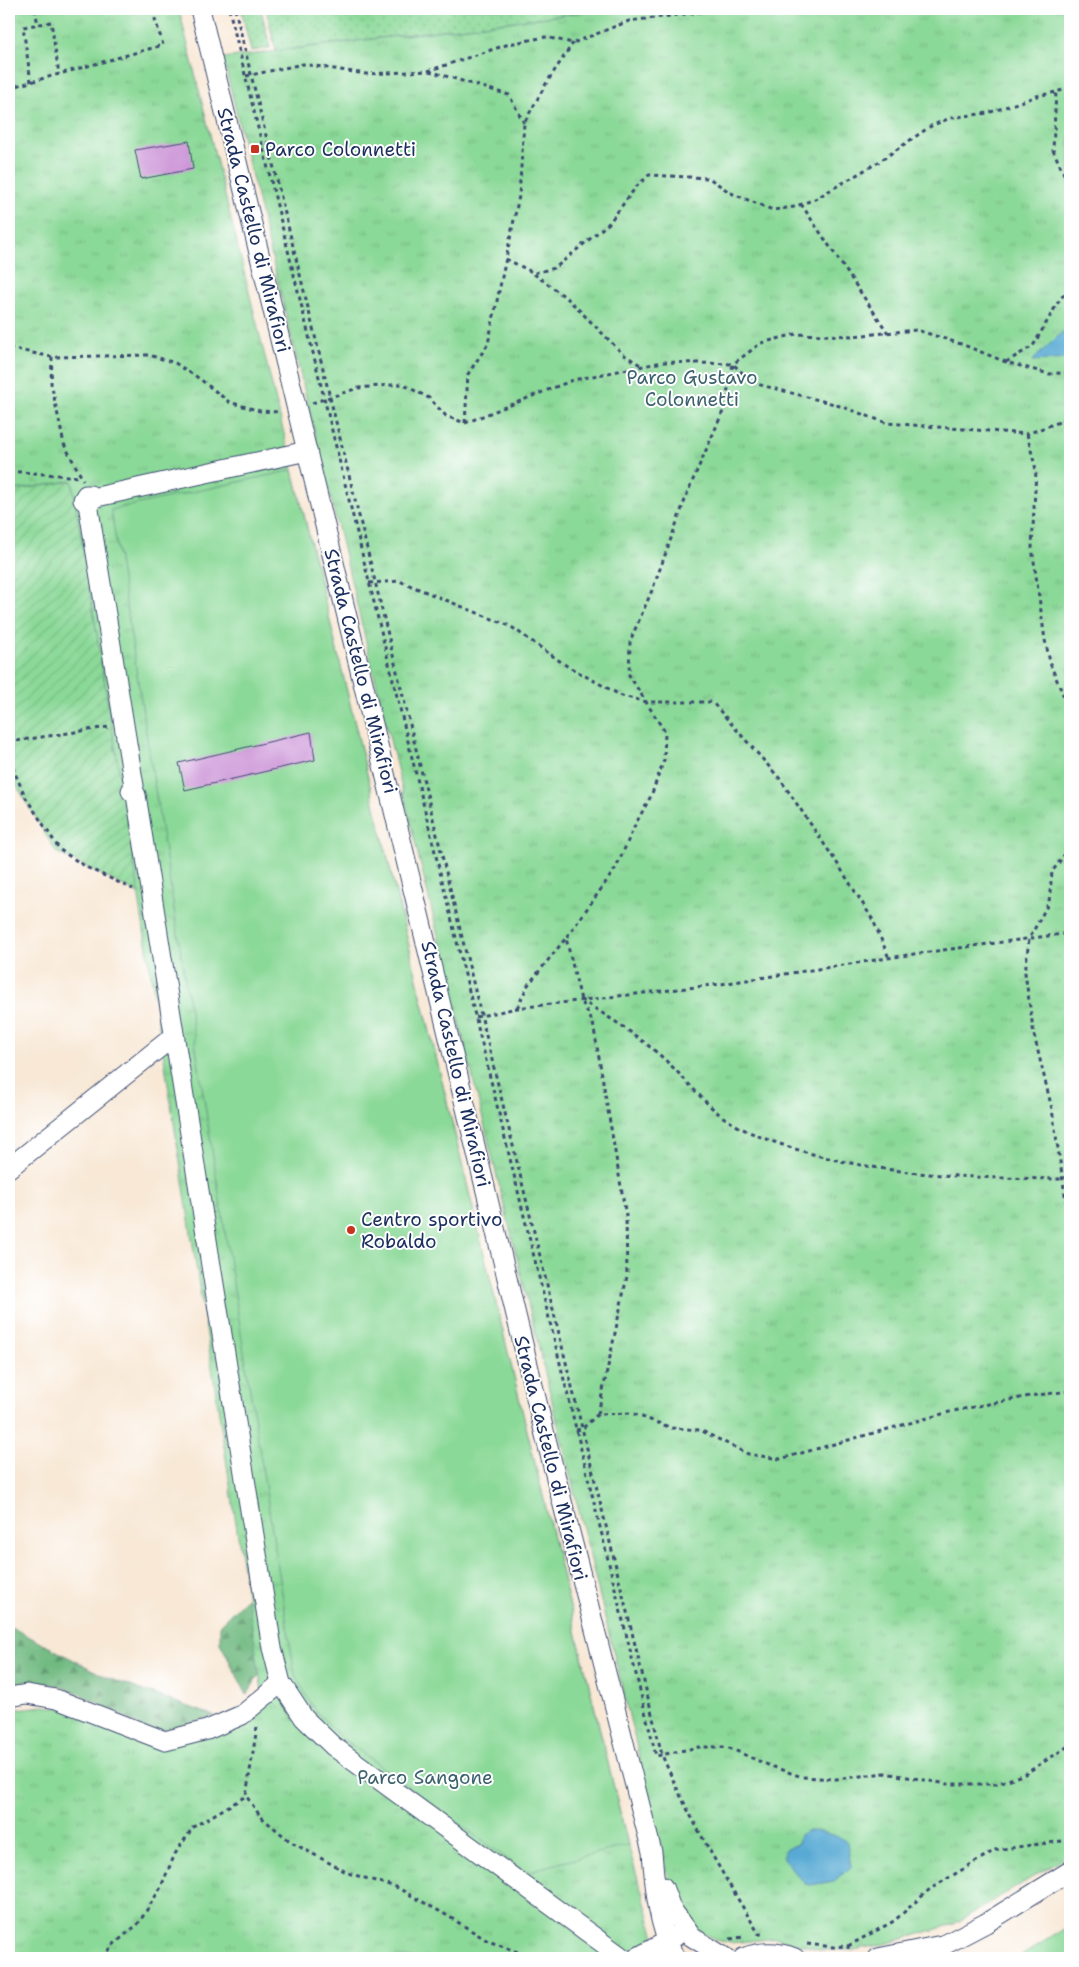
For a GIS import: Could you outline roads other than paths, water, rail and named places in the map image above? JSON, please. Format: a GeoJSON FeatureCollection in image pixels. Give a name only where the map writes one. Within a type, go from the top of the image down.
{"type":"FeatureCollection","features":[{"type":"Feature","properties":{"kind":"street","name":"Strada Castello di Mirafiori"},"geometry":{"type":"LineString","coordinates":[[200,9],[542,1426],[652,1852],[655,1892],[666,1940],[675,1958]]}},
{"type":"Feature","properties":{"kind":"street"},"geometry":{"type":"LineString","coordinates":[[307,451],[90,501],[124,725],[269,1629],[281,1683],[304,1718],[333,1746],[623,1958]]}},
{"type":"Feature","properties":{"kind":"street"},"geometry":{"type":"LineString","coordinates":[[9,1168],[174,1036]]}},
{"type":"Feature","properties":{"kind":"street"},"geometry":{"type":"LineString","coordinates":[[9,1697],[28,1694],[56,1699],[165,1741],[218,1726],[242,1715],[281,1683]]}},
{"type":"Feature","properties":{"kind":"street"},"geometry":{"type":"LineString","coordinates":[[652,1852],[671,1908],[692,1936],[726,1958]]}},
{"type":"Feature","properties":{"kind":"street"},"geometry":{"type":"LineString","coordinates":[[927,1958],[946,1944],[986,1923],[1070,1871]]}},
{"type":"Feature","properties":{"kind":"street"},"geometry":{"type":"LineString","coordinates":[[636,1958],[676,1936],[692,1936]]}},
{"type":"Feature","properties":{"kind":"street"},"geometry":{"type":"LineString","coordinates":[[878,1958],[946,1944]]}},
{"type":"Feature","properties":{"kind":"street"},"geometry":{"type":"LineString","coordinates":[[742,1958],[766,1952],[800,1951]]}},
{"type":"Feature","properties":{"kind":"water"},"geometry":{"type":"Polygon","coordinates":[[[1070,325],[1070,359],[1032,361],[1070,325]]]}},
{"type":"Feature","properties":{"kind":"water"},"geometry":{"type":"Polygon","coordinates":[[[805,1831],[827,1833],[847,1842],[851,1867],[834,1881],[811,1885],[805,1884],[784,1859],[784,1850],[798,1844],[800,1835],[805,1831]]]}},
{"type":"Feature","properties":{"kind":"place","name":"Parco Colonnetti"},"geometry":{"type":"Point","coordinates":[255,149]}},
{"type":"Feature","properties":{"kind":"place","name":"Centro sportivo Robaldo"},"geometry":{"type":"Point","coordinates":[351,1230]}},
{"type":"Feature","properties":{"kind":"park label","name":"Parco Gustavo Colonnetti"},"geometry":{"type":"Point","coordinates":[692,388]}},
{"type":"Feature","properties":{"kind":"park label","name":"Parco Sangone"},"geometry":{"type":"Point","coordinates":[425,1777]}}]}
